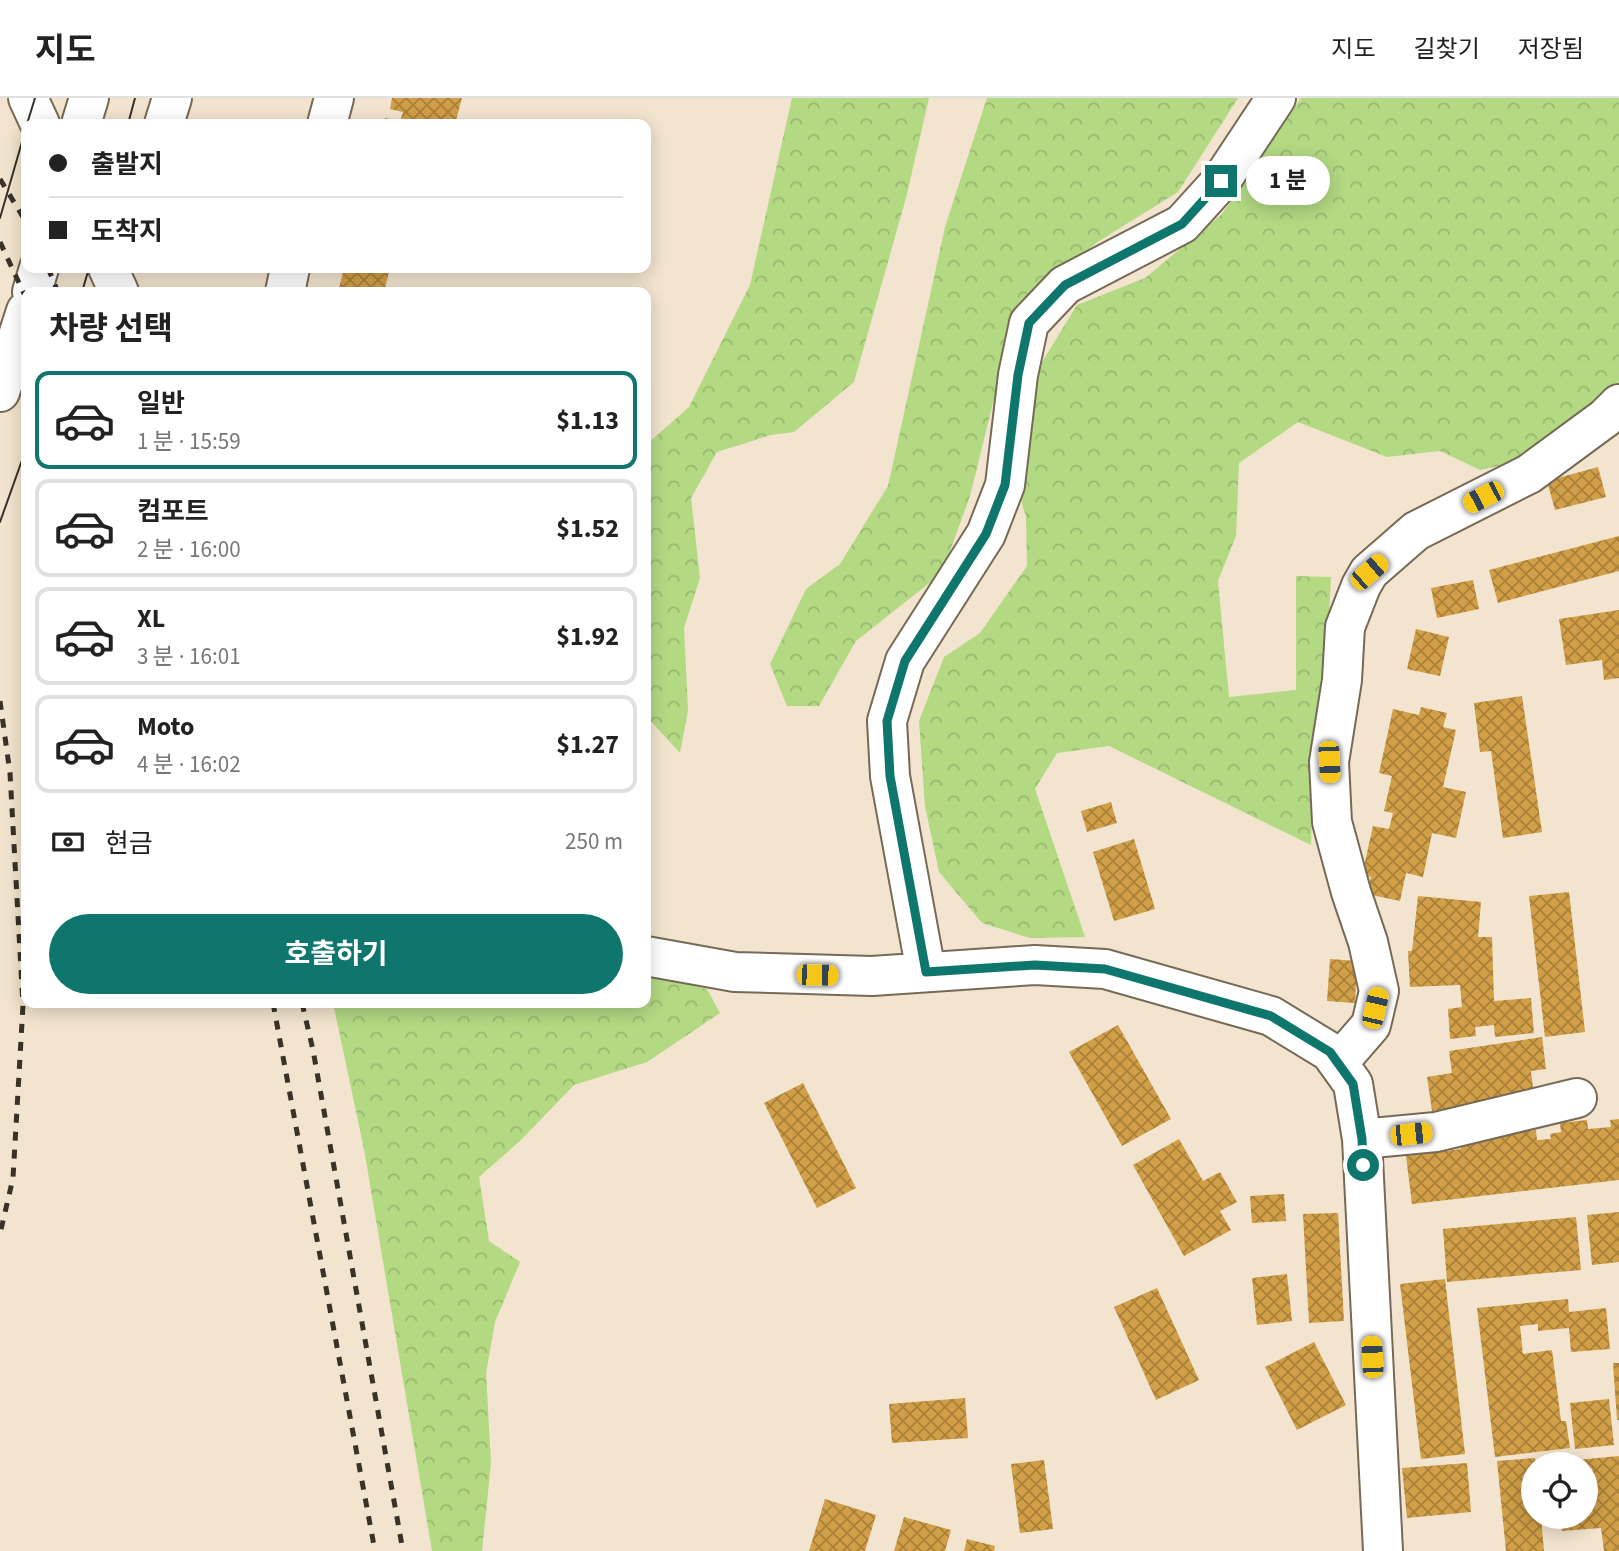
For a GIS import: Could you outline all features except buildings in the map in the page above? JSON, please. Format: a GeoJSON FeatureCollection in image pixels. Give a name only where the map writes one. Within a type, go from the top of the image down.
{"type":"FeatureCollection","features":[{"type":"Feature","properties":{"kind":"street"},"geometry":{"type":"LineString","coordinates":[[28,98],[38,119]]}},
{"type":"Feature","properties":{"kind":"street"},"geometry":{"type":"LineString","coordinates":[[83,119],[89,98]]}},
{"type":"Feature","properties":{"kind":"street"},"geometry":{"type":"LineString","coordinates":[[166,119],[172,98]]}},
{"type":"Feature","properties":{"kind":"street"},"geometry":{"type":"LineString","coordinates":[[328,119],[334,98]]}},
{"type":"Feature","properties":{"kind":"street"},"geometry":{"type":"LineString","coordinates":[[926,972],[890,776],[887,721],[905,661],[986,534],[1005,485],[1018,375],[1029,323],[1065,285],[1182,224],[1221,181],[1276,98]]}},
{"type":"Feature","properties":{"kind":"street"},"geometry":{"type":"LineString","coordinates":[[0,392],[21,327]]}},
{"type":"Feature","properties":{"kind":"street"},"geometry":{"type":"LineString","coordinates":[[1338,1063],[1371,1025],[1379,991],[1368,942],[1332,822],[1329,762],[1342,680],[1345,627],[1361,586],[1369,572],[1416,531],[1528,474],[1605,418],[1619,404]]}},
{"type":"Feature","properties":{"kind":"street"},"geometry":{"type":"LineString","coordinates":[[651,957],[735,972],[872,976],[1035,965],[1105,969],[1271,1016],[1330,1052],[1353,1084],[1362,1139],[1383,1551]]}},
{"type":"Feature","properties":{"kind":"street"},"geometry":{"type":"LineString","coordinates":[[1362,1139],[1436,1132],[1577,1098]]}},
{"type":"Feature","properties":{"kind":"green space"},"geometry":{"type":"Polygon","coordinates":[[[792,98],[929,98],[906,198],[854,382],[794,432],[771,435],[717,452],[691,498],[700,578],[684,628],[688,710],[680,753],[651,721],[651,441],[689,407],[750,285],[792,98]]]}},
{"type":"Feature","properties":{"kind":"green space"},"geometry":{"type":"Polygon","coordinates":[[[987,98],[1238,98],[1178,192],[1099,241],[1043,285],[1000,375],[970,496],[942,573],[856,641],[819,706],[787,706],[770,664],[806,589],[840,564],[888,486],[945,227],[987,98]]]}},
{"type":"Feature","properties":{"kind":"green space"},"geometry":{"type":"Polygon","coordinates":[[[1301,98],[1619,98],[1619,384],[1512,463],[1480,470],[1440,451],[1387,457],[1298,422],[1239,463],[1236,536],[1218,581],[1229,697],[1296,690],[1296,576],[1331,577],[1326,681],[1314,743],[1311,845],[1109,746],[1057,753],[1035,789],[1085,937],[1030,938],[982,923],[939,872],[925,806],[919,721],[944,657],[980,633],[1027,566],[1026,517],[1017,487],[1042,362],[1077,305],[1145,278],[1222,214],[1301,98]]]}},
{"type":"Feature","properties":{"kind":"green space"},"geometry":{"type":"Polygon","coordinates":[[[651,974],[707,989],[720,1013],[647,1062],[574,1085],[521,1140],[479,1177],[489,1241],[520,1262],[495,1322],[486,1373],[491,1463],[482,1551],[432,1551],[364,1149],[334,1008],[651,1008],[651,974]]]}},
{"type":"Feature","properties":{"kind":"tram line"},"geometry":{"type":"LineString","coordinates":[[29,119],[35,98]]}},
{"type":"Feature","properties":{"kind":"tram line"},"geometry":{"type":"LineString","coordinates":[[129,119],[135,98]]}},
{"type":"Feature","properties":{"kind":"tram line"},"geometry":{"type":"LineString","coordinates":[[0,218],[21,145]]}},
{"type":"Feature","properties":{"kind":"tram line"},"geometry":{"type":"LineString","coordinates":[[83,287],[88,273]]}},
{"type":"Feature","properties":{"kind":"tram line"},"geometry":{"type":"LineString","coordinates":[[0,522],[21,463]]}},
{"type":"Feature","properties":{"kind":"railway"},"geometry":{"type":"LineString","coordinates":[[0,179],[21,214]]}},
{"type":"Feature","properties":{"kind":"railway"},"geometry":{"type":"LineString","coordinates":[[0,242],[21,287]]}},
{"type":"Feature","properties":{"kind":"railway"},"geometry":{"type":"LineString","coordinates":[[50,273],[56,287]]}},
{"type":"Feature","properties":{"kind":"railway"},"geometry":{"type":"LineString","coordinates":[[0,701],[10,773],[21,969]]}},
{"type":"Feature","properties":{"kind":"railway"},"geometry":{"type":"LineString","coordinates":[[0,1234],[13,1178],[23,1008]]}},
{"type":"Feature","properties":{"kind":"railway"},"geometry":{"type":"LineString","coordinates":[[274,1008],[375,1551]]}},
{"type":"Feature","properties":{"kind":"railway"},"geometry":{"type":"LineString","coordinates":[[303,1008],[403,1551]]}},
{"type":"Feature","properties":{"kind":"route"},"geometry":{"type":"LineString","coordinates":[[1221,181],[1182,224],[1065,285],[1029,323],[1018,375],[1005,485],[986,534],[905,661],[887,721],[890,776],[926,972],[1035,965],[1105,969],[1271,1016],[1330,1052],[1353,1084],[1362,1139],[1363,1165]]}}]}
